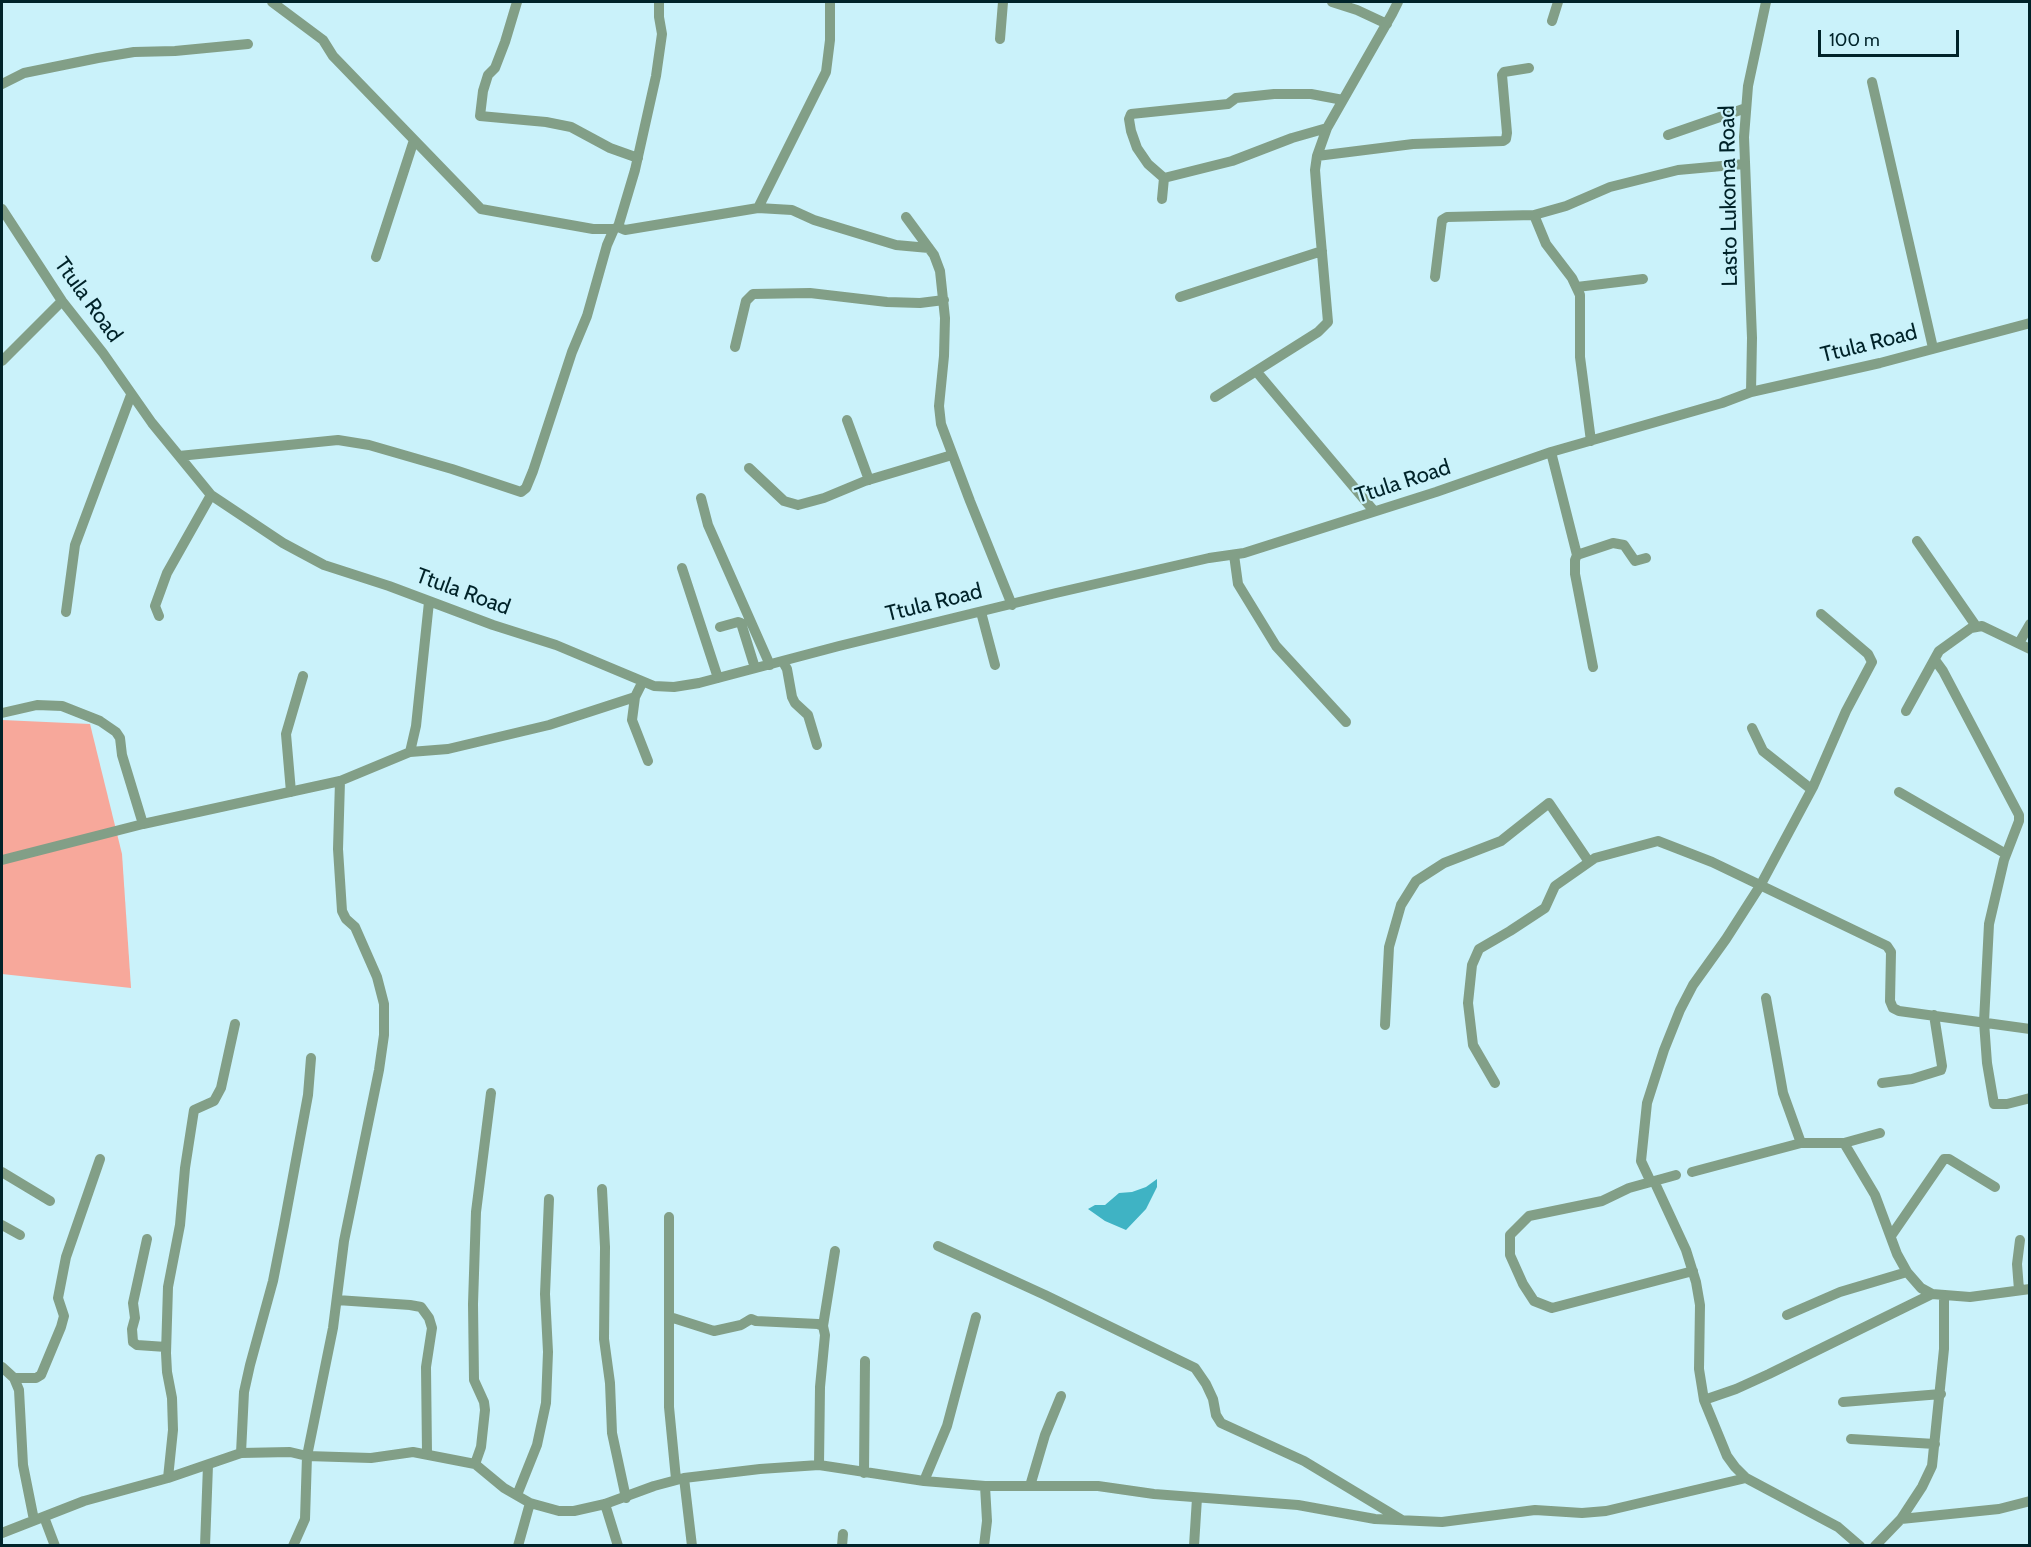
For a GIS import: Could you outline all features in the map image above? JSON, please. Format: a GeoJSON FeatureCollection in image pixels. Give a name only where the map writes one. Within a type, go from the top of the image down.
{"type":"FeatureCollection","features":[{"type":"Feature","properties":{"kind":"street"},"geometry":{"type":"LineString","coordinates":[[272,2],[323,40],[333,56],[481,209],[593,229],[625,230],[758,208],[792,210],[814,220],[904,247],[929,248]]}},
{"type":"Feature","properties":{"kind":"street"},"geometry":{"type":"LineString","coordinates":[[517,2],[495,68],[488,75],[483,90],[480,116],[546,122],[571,127],[610,148],[638,158]]}},
{"type":"Feature","properties":{"kind":"street"},"geometry":{"type":"LineString","coordinates":[[179,456],[338,440],[369,445],[522,492],[533,471],[572,352],[587,316],[607,245],[624,212],[638,158],[662,34],[658,17],[659,2]]}},
{"type":"Feature","properties":{"kind":"street"},"geometry":{"type":"LineString","coordinates":[[758,208],[826,72],[830,40],[830,2]]}},
{"type":"Feature","properties":{"kind":"street"},"geometry":{"type":"LineString","coordinates":[[1000,39],[1003,2]]}},
{"type":"Feature","properties":{"kind":"street"},"geometry":{"type":"LineString","coordinates":[[1332,2],[1357,10],[1387,24]]}},
{"type":"Feature","properties":{"kind":"street"},"geometry":{"type":"LineString","coordinates":[[1215,397],[1318,332],[1328,322],[1315,170],[1317,156],[1327,128],[1398,2]]}},
{"type":"Feature","properties":{"kind":"street"},"geometry":{"type":"LineString","coordinates":[[1552,21],[1558,2]]}},
{"type":"Feature","properties":{"kind":"street","name":"Lasto Lukoma Road"},"geometry":{"type":"LineString","coordinates":[[1751,392],[1751,328],[1744,164],[1746,108],[1748,86],[1766,2]]}},
{"type":"Feature","properties":{"kind":"street"},"geometry":{"type":"LineString","coordinates":[[2,84],[24,73],[107,56],[248,44]]}},
{"type":"Feature","properties":{"kind":"street"},"geometry":{"type":"LineString","coordinates":[[1317,156],[1413,144],[1503,141],[1506,139],[1506,134],[1502,75],[1504,72],[1529,68]]}},
{"type":"Feature","properties":{"kind":"street"},"geometry":{"type":"LineString","coordinates":[[1872,82],[1933,348]]}},
{"type":"Feature","properties":{"kind":"street"},"geometry":{"type":"LineString","coordinates":[[1164,178],[1148,164],[1137,148],[1131,131],[1129,119],[1131,114],[1228,104],[1236,98],[1274,94],[1311,94],[1343,100]]}},
{"type":"Feature","properties":{"kind":"street"},"geometry":{"type":"LineString","coordinates":[[1668,135],[1725,113],[1746,108]]}},
{"type":"Feature","properties":{"kind":"street"},"geometry":{"type":"LineString","coordinates":[[1164,178],[1223,164],[1292,138],[1327,128]]}},
{"type":"Feature","properties":{"kind":"street"},"geometry":{"type":"LineString","coordinates":[[376,257],[414,140]]}},
{"type":"Feature","properties":{"kind":"street"},"geometry":{"type":"LineString","coordinates":[[1435,277],[1442,220],[1451,216],[1534,215],[1566,206],[1610,188],[1678,170],[1744,164]]}},
{"type":"Feature","properties":{"kind":"street"},"geometry":{"type":"LineString","coordinates":[[1162,199],[1164,178]]}},
{"type":"Feature","properties":{"kind":"street","name":"Ttula Road"},"geometry":{"type":"LineString","coordinates":[[2,209],[62,301],[152,423],[211,495],[305,556],[429,602],[556,645],[642,683],[654,686],[674,687],[718,678],[1100,583],[1209,558],[1234,555],[1374,512],[1551,452],[1722,403],[1751,392],[1825,376],[2030,323]]}},
{"type":"Feature","properties":{"kind":"street"},"geometry":{"type":"LineString","coordinates":[[1534,215],[1546,244],[1577,287],[1581,304],[1581,375],[1591,441]]}},
{"type":"Feature","properties":{"kind":"street"},"geometry":{"type":"LineString","coordinates":[[906,217],[938,261],[944,300],[945,339],[939,406],[941,424],[1012,604]]}},
{"type":"Feature","properties":{"kind":"street"},"geometry":{"type":"LineString","coordinates":[[1180,297],[1322,251]]}},
{"type":"Feature","properties":{"kind":"street"},"geometry":{"type":"LineString","coordinates":[[1577,287],[1643,279]]}},
{"type":"Feature","properties":{"kind":"street"},"geometry":{"type":"LineString","coordinates":[[735,347],[746,301],[753,294],[810,293],[887,302],[920,303],[944,300]]}},
{"type":"Feature","properties":{"kind":"street"},"geometry":{"type":"LineString","coordinates":[[2,361],[62,301]]}},
{"type":"Feature","properties":{"kind":"street"},"geometry":{"type":"LineString","coordinates":[[1256,371],[1374,512]]}},
{"type":"Feature","properties":{"kind":"street"},"geometry":{"type":"LineString","coordinates":[[66,612],[75,545],[131,394]]}},
{"type":"Feature","properties":{"kind":"street"},"geometry":{"type":"LineString","coordinates":[[847,420],[869,480]]}},
{"type":"Feature","properties":{"kind":"street"},"geometry":{"type":"LineString","coordinates":[[1551,452],[1577,555],[1575,574],[1593,667]]}},
{"type":"Feature","properties":{"kind":"street"},"geometry":{"type":"LineString","coordinates":[[749,468],[784,501],[798,505],[824,498],[869,480],[952,455]]}},
{"type":"Feature","properties":{"kind":"street"},"geometry":{"type":"LineString","coordinates":[[159,616],[155,606],[167,573],[211,495]]}},
{"type":"Feature","properties":{"kind":"street"},"geometry":{"type":"LineString","coordinates":[[701,498],[708,525],[770,665]]}},
{"type":"Feature","properties":{"kind":"street"},"geometry":{"type":"LineString","coordinates":[[1917,541],[1976,626]]}},
{"type":"Feature","properties":{"kind":"street"},"geometry":{"type":"LineString","coordinates":[[1577,555],[1613,543],[1624,545],[1635,561],[1646,558]]}},
{"type":"Feature","properties":{"kind":"street"},"geometry":{"type":"LineString","coordinates":[[1234,555],[1238,584],[1276,646],[1346,722]]}},
{"type":"Feature","properties":{"kind":"street"},"geometry":{"type":"LineString","coordinates":[[682,568],[718,678]]}},
{"type":"Feature","properties":{"kind":"street"},"geometry":{"type":"LineString","coordinates":[[410,752],[416,726],[429,602]]}},
{"type":"Feature","properties":{"kind":"street"},"geometry":{"type":"LineString","coordinates":[[981,612],[995,665]]}},
{"type":"Feature","properties":{"kind":"street"},"geometry":{"type":"LineString","coordinates":[[1821,614],[1868,654],[1872,662],[1846,711],[1811,789],[1760,886],[1693,985],[1669,1036],[1647,1103],[1641,1161],[1693,1271],[1700,1305],[1699,1370],[1704,1400],[1727,1456],[1746,1478],[1838,1527],[1860,1545]]}},
{"type":"Feature","properties":{"kind":"street"},"geometry":{"type":"LineString","coordinates":[[720,627],[741,623],[755,668]]}},
{"type":"Feature","properties":{"kind":"street"},"geometry":{"type":"LineString","coordinates":[[2019,643],[2030,624]]}},
{"type":"Feature","properties":{"kind":"street"},"geometry":{"type":"LineString","coordinates":[[1906,711],[1939,651],[1976,626],[1982,626],[2030,649]]}},
{"type":"Feature","properties":{"kind":"street"},"geometry":{"type":"LineString","coordinates":[[1935,660],[2017,809],[2019,821],[2006,854],[1989,924],[1984,1022],[1987,1064],[1994,1104],[2007,1104],[2030,1098]]}},
{"type":"Feature","properties":{"kind":"street"},"geometry":{"type":"LineString","coordinates":[[783,662],[787,669],[792,697],[795,704],[808,715],[817,745]]}},
{"type":"Feature","properties":{"kind":"street"},"geometry":{"type":"LineString","coordinates":[[291,792],[286,734],[303,676]]}},
{"type":"Feature","properties":{"kind":"street"},"geometry":{"type":"LineString","coordinates":[[642,683],[635,697],[632,720],[648,761]]}},
{"type":"Feature","properties":{"kind":"street"},"geometry":{"type":"LineString","coordinates":[[2,860],[143,824],[340,781],[410,752],[441,751],[549,725],[635,697]]}},
{"type":"Feature","properties":{"kind":"street"},"geometry":{"type":"LineString","coordinates":[[2,713],[37,705],[62,706],[100,721],[116,732],[120,738],[122,756],[143,824]]}},
{"type":"Feature","properties":{"kind":"street"},"geometry":{"type":"LineString","coordinates":[[1752,728],[1763,751],[1811,789]]}},
{"type":"Feature","properties":{"kind":"street"},"geometry":{"type":"LineString","coordinates":[[293,1545],[304,1519],[307,1456],[333,1328],[344,1241],[384,1035],[384,1004],[377,977],[355,927],[346,919],[342,911],[338,849],[340,781]]}},
{"type":"Feature","properties":{"kind":"street"},"geometry":{"type":"LineString","coordinates":[[1899,792],[2006,854]]}},
{"type":"Feature","properties":{"kind":"street"},"geometry":{"type":"LineString","coordinates":[[1385,1025],[1389,947],[1401,905],[1416,880],[1444,863],[1501,840],[1549,804],[1589,862]]}},
{"type":"Feature","properties":{"kind":"street"},"geometry":{"type":"LineString","coordinates":[[1495,1083],[1473,1045],[1468,1003],[1472,965],[1479,949],[1545,908],[1556,886],[1589,862],[1604,855],[1658,841],[1712,862],[1887,946],[1891,952],[1890,1001],[1893,1008],[1899,1011],[2030,1029]]}},
{"type":"Feature","properties":{"kind":"street"},"geometry":{"type":"LineString","coordinates":[[1766,998],[1785,1100],[1801,1143]]}},
{"type":"Feature","properties":{"kind":"street"},"geometry":{"type":"LineString","coordinates":[[1882,1083],[1912,1079],[1941,1070],[1934,1016]]}},
{"type":"Feature","properties":{"kind":"street"},"geometry":{"type":"LineString","coordinates":[[168,1478],[173,1430],[166,1347],[168,1287],[180,1226],[185,1168],[194,1110],[214,1101],[221,1088],[235,1024]]}},
{"type":"Feature","properties":{"kind":"street"},"geometry":{"type":"LineString","coordinates":[[241,1453],[244,1392],[273,1281],[308,1095],[311,1058]]}},
{"type":"Feature","properties":{"kind":"street"},"geometry":{"type":"LineString","coordinates":[[475,1464],[481,1447],[485,1410],[484,1402],[474,1380],[473,1304],[476,1212],[491,1093]]}},
{"type":"Feature","properties":{"kind":"street"},"geometry":{"type":"LineString","coordinates":[[1692,1172],[1801,1143],[1844,1143],[1880,1133]]}},
{"type":"Feature","properties":{"kind":"street"},"geometry":{"type":"LineString","coordinates":[[1844,1143],[1875,1195],[1897,1254],[1907,1272],[1921,1288],[1932,1294],[1970,1297],[2024,1289],[2017,1264],[2020,1240]]}},
{"type":"Feature","properties":{"kind":"street"},"geometry":{"type":"LineString","coordinates":[[14,1378],[36,1378],[41,1375],[61,1327],[64,1316],[57,1298],[66,1257],[100,1159]]}},
{"type":"Feature","properties":{"kind":"street"},"geometry":{"type":"LineString","coordinates":[[1891,1236],[1944,1159],[1995,1187]]}},
{"type":"Feature","properties":{"kind":"street"},"geometry":{"type":"LineString","coordinates":[[2,1172],[50,1201]]}},
{"type":"Feature","properties":{"kind":"street"},"geometry":{"type":"LineString","coordinates":[[1676,1175],[1651,1179],[1602,1201],[1529,1216],[1510,1235],[1510,1255],[1523,1284],[1534,1301],[1552,1308],[1693,1271]]}},
{"type":"Feature","properties":{"kind":"street"},"geometry":{"type":"LineString","coordinates":[[602,1189],[605,1247],[604,1339],[612,1432],[626,1498]]}},
{"type":"Feature","properties":{"kind":"street"},"geometry":{"type":"LineString","coordinates":[[517,1495],[537,1445],[546,1403],[548,1352],[545,1294],[549,1199]]}},
{"type":"Feature","properties":{"kind":"street"},"geometry":{"type":"LineString","coordinates":[[669,1217],[669,1407],[693,1545]]}},
{"type":"Feature","properties":{"kind":"street"},"geometry":{"type":"LineString","coordinates":[[2,1225],[20,1235]]}},
{"type":"Feature","properties":{"kind":"street"},"geometry":{"type":"LineString","coordinates":[[147,1239],[133,1303],[135,1318],[132,1329],[133,1342],[137,1345],[166,1347]]}},
{"type":"Feature","properties":{"kind":"street"},"geometry":{"type":"LineString","coordinates":[[938,1246],[1195,1368],[1206,1384],[1221,1423],[1304,1461],[1406,1521]]}},
{"type":"Feature","properties":{"kind":"street"},"geometry":{"type":"LineString","coordinates":[[819,1465],[820,1387],[824,1326],[835,1251]]}},
{"type":"Feature","properties":{"kind":"street"},"geometry":{"type":"LineString","coordinates":[[1787,1315],[1840,1292],[1907,1272]]}},
{"type":"Feature","properties":{"kind":"street"},"geometry":{"type":"LineString","coordinates":[[1704,1400],[1769,1374],[1932,1294]]}},
{"type":"Feature","properties":{"kind":"street"},"geometry":{"type":"LineString","coordinates":[[1875,1545],[1901,1519],[1932,1466],[1941,1394],[1944,1295]]}},
{"type":"Feature","properties":{"kind":"street"},"geometry":{"type":"LineString","coordinates":[[337,1300],[410,1305],[422,1308],[429,1318],[432,1328],[426,1367],[427,1453]]}},
{"type":"Feature","properties":{"kind":"street"},"geometry":{"type":"LineString","coordinates":[[670,1317],[714,1331],[741,1325],[751,1319],[824,1326]]}},
{"type":"Feature","properties":{"kind":"street"},"geometry":{"type":"LineString","coordinates":[[924,1482],[947,1426],[975,1317]]}},
{"type":"Feature","properties":{"kind":"street"},"geometry":{"type":"LineString","coordinates":[[864,1473],[865,1361]]}},
{"type":"Feature","properties":{"kind":"street"},"geometry":{"type":"LineString","coordinates":[[2,1367],[14,1378],[19,1390],[23,1465],[39,1518],[55,1545]]}},
{"type":"Feature","properties":{"kind":"street"},"geometry":{"type":"LineString","coordinates":[[1843,1402],[1941,1394]]}},
{"type":"Feature","properties":{"kind":"street"},"geometry":{"type":"LineString","coordinates":[[1030,1486],[1045,1435],[1061,1396]]}},
{"type":"Feature","properties":{"kind":"street"},"geometry":{"type":"LineString","coordinates":[[1851,1439],[1935,1444]]}},
{"type":"Feature","properties":{"kind":"street"},"geometry":{"type":"LineString","coordinates":[[2,1533],[84,1501],[168,1478],[241,1453],[290,1452],[307,1456],[371,1458],[403,1452],[427,1453],[475,1464],[491,1479],[530,1503],[559,1511],[574,1511],[605,1504],[680,1479],[760,1469],[819,1465],[924,1482],[985,1486],[1098,1486],[1154,1494],[1298,1505],[1356,1516],[1442,1522],[1535,1510],[1606,1511],[1746,1478]]}},
{"type":"Feature","properties":{"kind":"street"},"geometry":{"type":"LineString","coordinates":[[205,1545],[208,1465]]}},
{"type":"Feature","properties":{"kind":"street"},"geometry":{"type":"LineString","coordinates":[[984,1545],[987,1521],[985,1486]]}},
{"type":"Feature","properties":{"kind":"street"},"geometry":{"type":"LineString","coordinates":[[1194,1545],[1197,1498]]}},
{"type":"Feature","properties":{"kind":"street"},"geometry":{"type":"LineString","coordinates":[[1901,1519],[1999,1509],[2030,1501]]}},
{"type":"Feature","properties":{"kind":"street"},"geometry":{"type":"LineString","coordinates":[[518,1545],[530,1503]]}},
{"type":"Feature","properties":{"kind":"street"},"geometry":{"type":"LineString","coordinates":[[605,1504],[618,1545]]}},
{"type":"Feature","properties":{"kind":"shaded area"},"geometry":{"type":"Polygon","coordinates":[[[2,720],[90,724],[122,854],[131,988],[2,974],[2,720]]]}},
{"type":"Feature","properties":{"kind":"water"},"geometry":{"type":"Polygon","coordinates":[[[1157,1179],[1157,1187],[1146,1209],[1126,1230],[1105,1221],[1088,1209],[1095,1205],[1105,1205],[1119,1193],[1132,1192],[1146,1187],[1157,1179]]]}}]}
